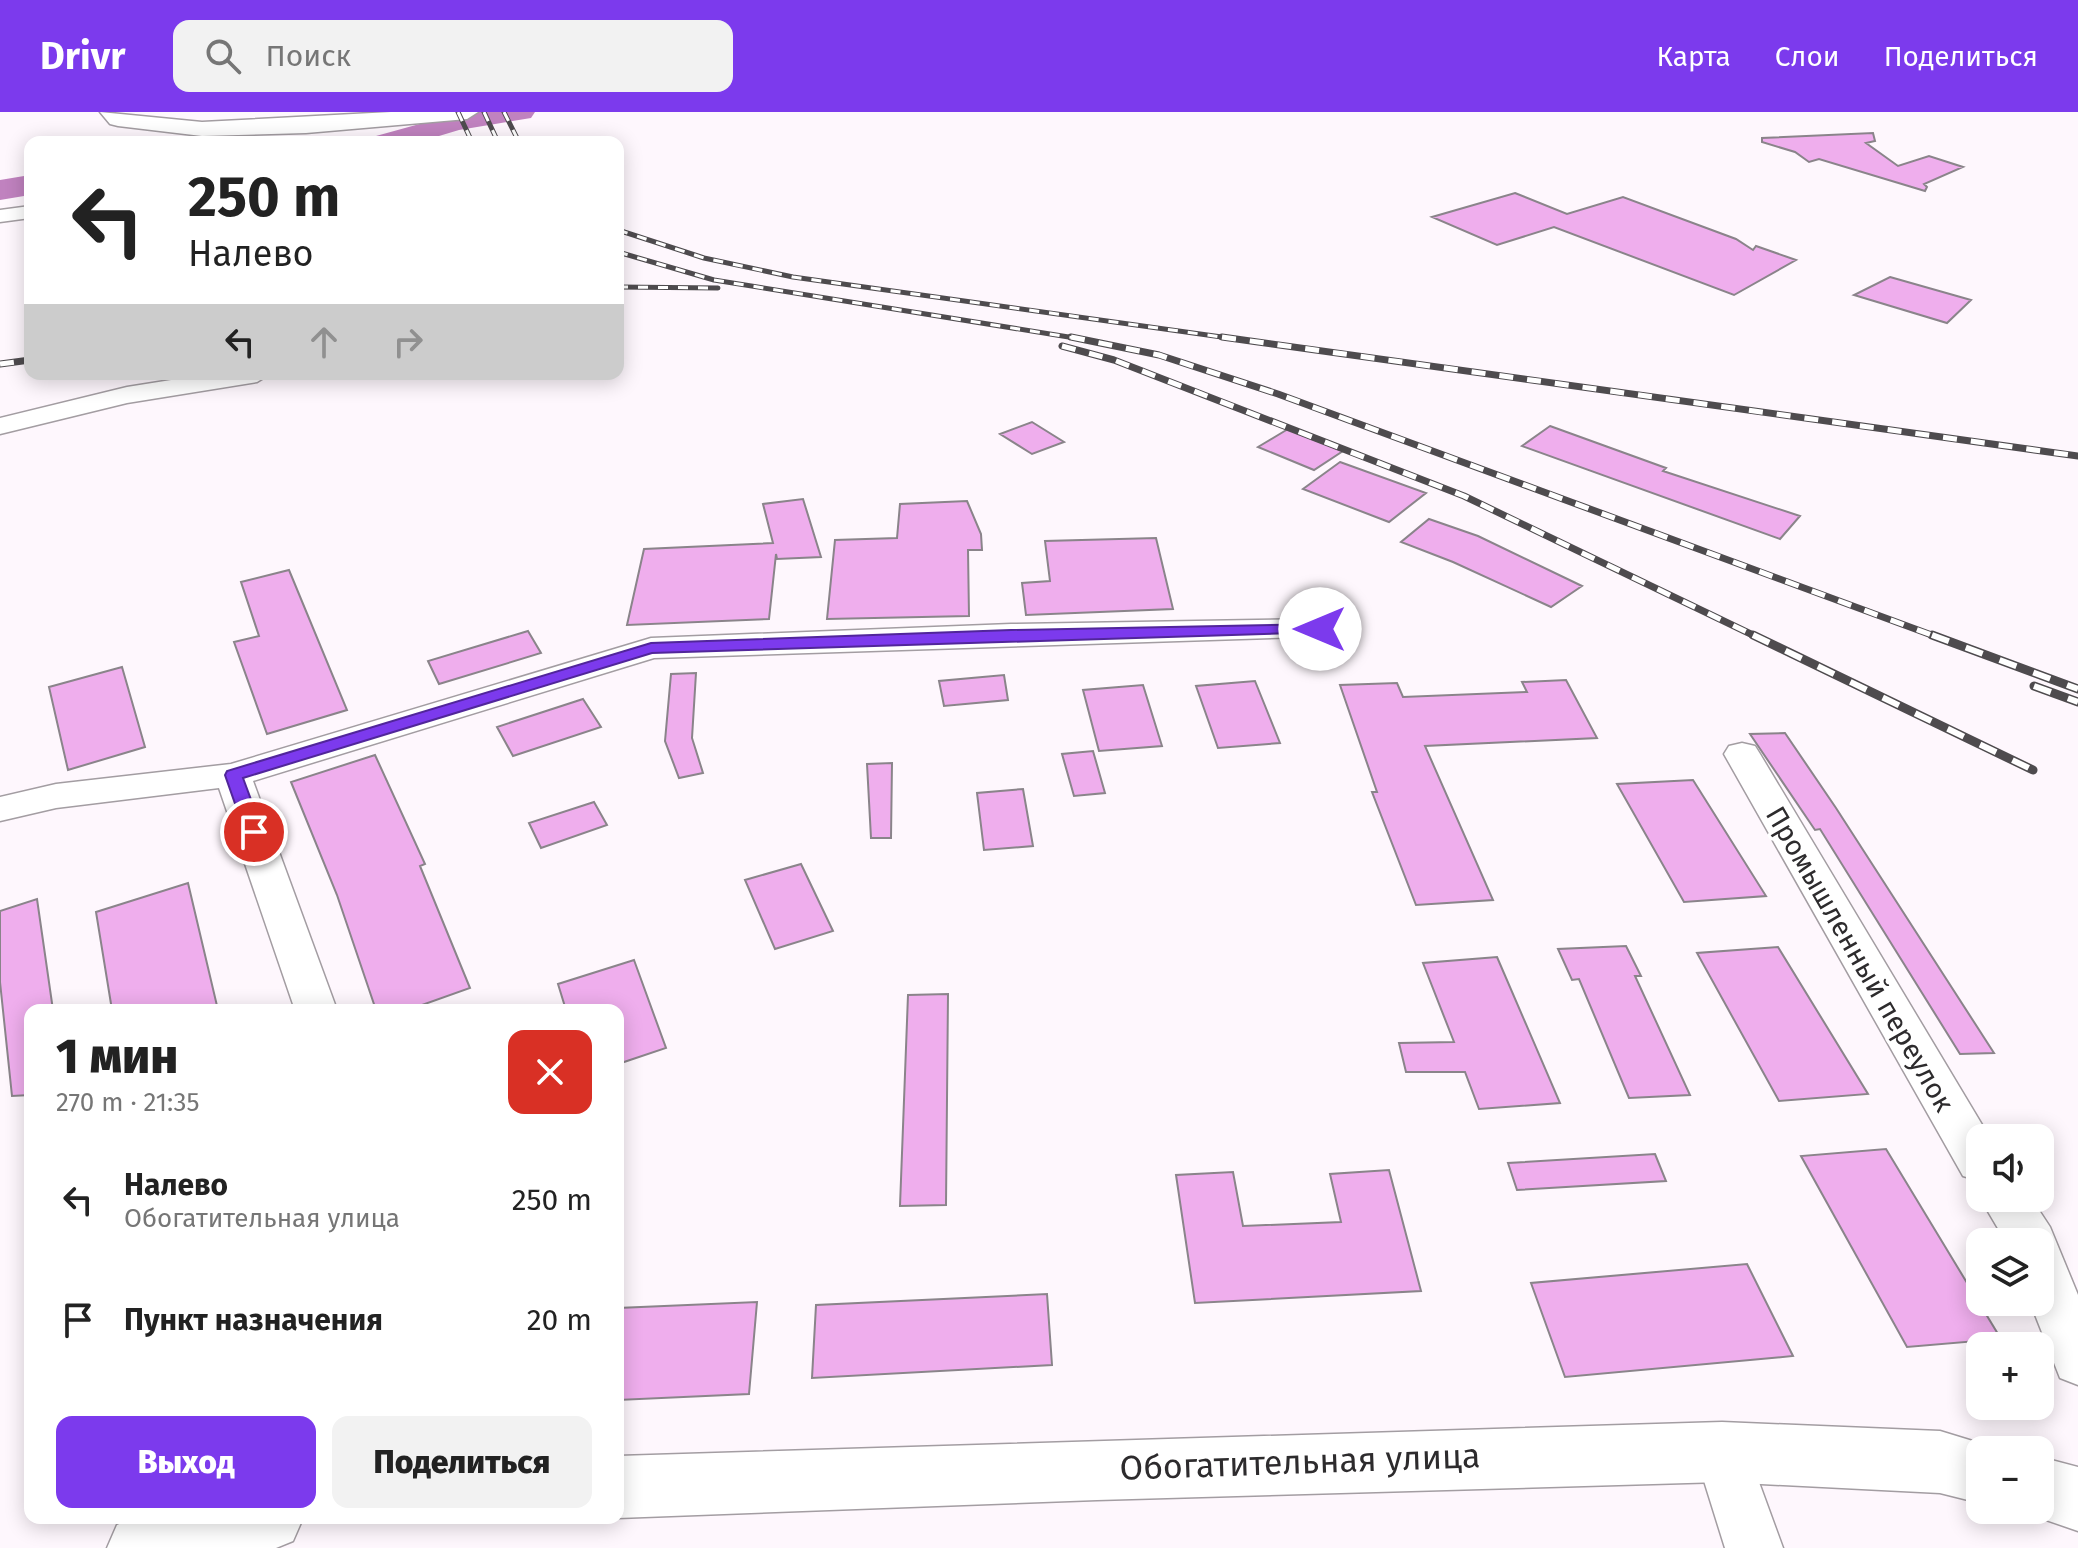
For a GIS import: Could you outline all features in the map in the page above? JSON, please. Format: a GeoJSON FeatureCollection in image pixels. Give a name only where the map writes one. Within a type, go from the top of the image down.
{"type":"FeatureCollection","features":[{"type":"Feature","properties":{"kind":"street"},"geometry":{"type":"LineString","coordinates":[[111,112],[118,119],[202,129],[306,126],[467,112]]}},
{"type":"Feature","properties":{"kind":"street"},"geometry":{"type":"LineString","coordinates":[[0,216],[24,213]]}},
{"type":"Feature","properties":{"kind":"street"},"geometry":{"type":"LineString","coordinates":[[0,426],[127,395],[220,380]]}},
{"type":"Feature","properties":{"kind":"street"},"geometry":{"type":"LineString","coordinates":[[0,809],[56,796],[233,775],[651,648],[1011,634],[1320,629]]}},
{"type":"Feature","properties":{"kind":"street","name":"Промышленный переулок"},"geometry":{"type":"LineString","coordinates":[[1742,754],[1966,1138]]}},
{"type":"Feature","properties":{"kind":"street"},"geometry":{"type":"LineString","coordinates":[[233,775],[314,1004]]}},
{"type":"Feature","properties":{"kind":"street"},"geometry":{"type":"LineString","coordinates":[[2054,1298],[2078,1361]]}},
{"type":"Feature","properties":{"kind":"street"},"geometry":{"type":"LineString","coordinates":[[1722,1452],[1754,1548]]}},
{"type":"Feature","properties":{"kind":"street","name":"Обогатительная улица"},"geometry":{"type":"LineString","coordinates":[[624,1487],[1082,1469],[1722,1452],[1940,1462],[1966,1468]]}},
{"type":"Feature","properties":{"kind":"street"},"geometry":{"type":"LineString","coordinates":[[2054,1492],[2078,1499]]}},
{"type":"Feature","properties":{"kind":"street"},"geometry":{"type":"LineString","coordinates":[[140,1548],[223,1524]]}},
{"type":"Feature","properties":{"kind":"building"},"geometry":{"type":"Polygon","coordinates":[[[1873,133],[1875,141],[1866,143],[1898,166],[1929,156],[1963,167],[1924,184],[1927,187],[1925,191],[1819,159],[1809,162],[1795,152],[1762,142],[1762,138],[1873,133]]]}},
{"type":"Feature","properties":{"kind":"building"},"geometry":{"type":"Polygon","coordinates":[[[1515,193],[1567,214],[1623,197],[1736,239],[1753,250],[1756,246],[1796,260],[1734,295],[1554,227],[1497,245],[1432,217],[1515,193]]]}},
{"type":"Feature","properties":{"kind":"building"},"geometry":{"type":"Polygon","coordinates":[[[1890,277],[1971,300],[1947,323],[1854,295],[1890,277]]]}},
{"type":"Feature","properties":{"kind":"building"},"geometry":{"type":"Polygon","coordinates":[[[1032,422],[1064,442],[1032,454],[1000,434],[1032,422]]]}},
{"type":"Feature","properties":{"kind":"building"},"geometry":{"type":"Polygon","coordinates":[[[1550,426],[1666,468],[1663,471],[1800,516],[1780,539],[1522,446],[1550,426]]]}},
{"type":"Feature","properties":{"kind":"building"},"geometry":{"type":"Polygon","coordinates":[[[1288,429],[1343,451],[1314,470],[1258,447],[1288,429]]]}},
{"type":"Feature","properties":{"kind":"building"},"geometry":{"type":"Polygon","coordinates":[[[1340,462],[1426,493],[1389,522],[1303,489],[1340,462]]]}},
{"type":"Feature","properties":{"kind":"building"},"geometry":{"type":"Polygon","coordinates":[[[803,499],[821,557],[777,559],[776,554],[769,619],[627,625],[644,549],[773,543],[763,504],[803,499]]]}},
{"type":"Feature","properties":{"kind":"building"},"geometry":{"type":"Polygon","coordinates":[[[967,501],[981,534],[982,550],[968,550],[969,616],[827,619],[835,540],[897,538],[900,504],[967,501]]]}},
{"type":"Feature","properties":{"kind":"building"},"geometry":{"type":"Polygon","coordinates":[[[1429,519],[1478,536],[1582,586],[1551,607],[1401,542],[1429,519]]]}},
{"type":"Feature","properties":{"kind":"building"},"geometry":{"type":"Polygon","coordinates":[[[1156,538],[1173,609],[1026,615],[1022,583],[1050,581],[1045,541],[1156,538]]]}},
{"type":"Feature","properties":{"kind":"building"},"geometry":{"type":"Polygon","coordinates":[[[289,570],[347,710],[267,734],[234,642],[259,636],[241,582],[289,570]]]}},
{"type":"Feature","properties":{"kind":"building"},"geometry":{"type":"Polygon","coordinates":[[[528,631],[541,653],[439,684],[428,661],[528,631]]]}},
{"type":"Feature","properties":{"kind":"building"},"geometry":{"type":"Polygon","coordinates":[[[122,667],[145,747],[68,770],[49,687],[122,667]]]}},
{"type":"Feature","properties":{"kind":"building"},"geometry":{"type":"Polygon","coordinates":[[[696,673],[692,738],[703,773],[679,778],[665,741],[671,674],[696,673]]]}},
{"type":"Feature","properties":{"kind":"building"},"geometry":{"type":"Polygon","coordinates":[[[1004,675],[1008,700],[944,706],[939,681],[1004,675]]]}},
{"type":"Feature","properties":{"kind":"building"},"geometry":{"type":"Polygon","coordinates":[[[1566,680],[1597,738],[1425,746],[1493,900],[1416,905],[1372,792],[1377,792],[1340,685],[1397,683],[1403,697],[1527,692],[1522,682],[1566,680]]]}},
{"type":"Feature","properties":{"kind":"building"},"geometry":{"type":"Polygon","coordinates":[[[1255,681],[1280,743],[1218,748],[1196,686],[1255,681]]]}},
{"type":"Feature","properties":{"kind":"building"},"geometry":{"type":"Polygon","coordinates":[[[1143,685],[1162,746],[1099,751],[1083,690],[1143,685]]]}},
{"type":"Feature","properties":{"kind":"building"},"geometry":{"type":"Polygon","coordinates":[[[583,699],[601,727],[513,756],[497,727],[583,699]]]}},
{"type":"Feature","properties":{"kind":"building"},"geometry":{"type":"Polygon","coordinates":[[[1785,733],[1994,1053],[1960,1054],[1820,829],[1815,830],[1750,734],[1785,733]]]}},
{"type":"Feature","properties":{"kind":"building"},"geometry":{"type":"Polygon","coordinates":[[[1093,751],[1105,793],[1074,796],[1062,754],[1093,751]]]}},
{"type":"Feature","properties":{"kind":"building"},"geometry":{"type":"Polygon","coordinates":[[[375,755],[425,864],[420,866],[470,988],[425,1004],[374,1004],[337,895],[291,782],[375,755]]]}},
{"type":"Feature","properties":{"kind":"building"},"geometry":{"type":"Polygon","coordinates":[[[892,763],[891,838],[871,838],[867,764],[892,763]]]}},
{"type":"Feature","properties":{"kind":"building"},"geometry":{"type":"Polygon","coordinates":[[[1693,780],[1766,896],[1684,902],[1617,784],[1693,780]]]}},
{"type":"Feature","properties":{"kind":"building"},"geometry":{"type":"Polygon","coordinates":[[[1023,789],[1033,846],[984,850],[977,793],[1023,789]]]}},
{"type":"Feature","properties":{"kind":"building"},"geometry":{"type":"Polygon","coordinates":[[[594,802],[607,825],[541,848],[529,823],[594,802]]]}},
{"type":"Feature","properties":{"kind":"building"},"geometry":{"type":"Polygon","coordinates":[[[801,864],[833,931],[775,949],[745,880],[801,864]]]}},
{"type":"Feature","properties":{"kind":"building"},"geometry":{"type":"Polygon","coordinates":[[[188,883],[217,1004],[111,1004],[96,912],[188,883]]]}},
{"type":"Feature","properties":{"kind":"building"},"geometry":{"type":"Polygon","coordinates":[[[37,899],[52,1004],[24,1004],[24,1095],[12,1096],[0,982],[0,911],[37,899]]]}},
{"type":"Feature","properties":{"kind":"building"},"geometry":{"type":"Polygon","coordinates":[[[1626,946],[1641,976],[1635,976],[1690,1095],[1629,1098],[1579,979],[1572,980],[1558,949],[1626,946]]]}},
{"type":"Feature","properties":{"kind":"building"},"geometry":{"type":"Polygon","coordinates":[[[1778,947],[1868,1094],[1779,1101],[1697,953],[1778,947]]]}},
{"type":"Feature","properties":{"kind":"building"},"geometry":{"type":"Polygon","coordinates":[[[1497,957],[1560,1103],[1479,1109],[1465,1072],[1406,1072],[1399,1043],[1454,1042],[1423,963],[1497,957]]]}},
{"type":"Feature","properties":{"kind":"building"},"geometry":{"type":"Polygon","coordinates":[[[634,960],[666,1048],[624,1062],[624,1004],[564,1004],[558,984],[634,960]]]}},
{"type":"Feature","properties":{"kind":"building"},"geometry":{"type":"Polygon","coordinates":[[[948,994],[946,1205],[900,1206],[908,995],[948,994]]]}},
{"type":"Feature","properties":{"kind":"building"},"geometry":{"type":"Polygon","coordinates":[[[1886,1149],[1966,1281],[1966,1316],[1987,1316],[1997,1332],[1966,1332],[1966,1342],[1907,1347],[1801,1156],[1886,1149]]]}},
{"type":"Feature","properties":{"kind":"building"},"geometry":{"type":"Polygon","coordinates":[[[1655,1154],[1666,1181],[1517,1190],[1508,1163],[1655,1154]]]}},
{"type":"Feature","properties":{"kind":"building"},"geometry":{"type":"Polygon","coordinates":[[[1389,1170],[1421,1291],[1195,1303],[1176,1175],[1233,1172],[1243,1226],[1341,1222],[1330,1174],[1389,1170]]]}},
{"type":"Feature","properties":{"kind":"building"},"geometry":{"type":"Polygon","coordinates":[[[1747,1264],[1793,1356],[1565,1377],[1531,1283],[1747,1264]]]}},
{"type":"Feature","properties":{"kind":"building"},"geometry":{"type":"Polygon","coordinates":[[[1047,1294],[1052,1365],[812,1378],[816,1305],[1047,1294]]]}},
{"type":"Feature","properties":{"kind":"building"},"geometry":{"type":"Polygon","coordinates":[[[757,1302],[749,1394],[624,1400],[624,1308],[757,1302]]]}},
{"type":"Feature","properties":{"kind":"waterway"},"geometry":{"type":"LineString","coordinates":[[407,136],[455,122],[521,112]]}},
{"type":"Feature","properties":{"kind":"waterway"},"geometry":{"type":"LineString","coordinates":[[0,190],[24,186]]}},
{"type":"Feature","properties":{"kind":"railway"},"geometry":{"type":"LineString","coordinates":[[458,112],[469,136]]}},
{"type":"Feature","properties":{"kind":"railway"},"geometry":{"type":"LineString","coordinates":[[484,112],[495,136]]}},
{"type":"Feature","properties":{"kind":"railway"},"geometry":{"type":"LineString","coordinates":[[504,112],[516,136]]}},
{"type":"Feature","properties":{"kind":"railway"},"geometry":{"type":"LineString","coordinates":[[624,232],[704,258],[793,277],[1236,339]]}},
{"type":"Feature","properties":{"kind":"railway"},"geometry":{"type":"LineString","coordinates":[[624,254],[714,280],[1080,339]]}},
{"type":"Feature","properties":{"kind":"railway"},"geometry":{"type":"LineString","coordinates":[[624,287],[718,288]]}},
{"type":"Feature","properties":{"kind":"railway"},"geometry":{"type":"LineString","coordinates":[[1071,337],[1080,339]]}},
{"type":"Feature","properties":{"kind":"railway"},"geometry":{"type":"LineString","coordinates":[[1222,337],[2078,456]]}},
{"type":"Feature","properties":{"kind":"railway"},"geometry":{"type":"LineString","coordinates":[[1080,339],[1159,355],[1278,394],[1937,637]]}},
{"type":"Feature","properties":{"kind":"railway"},"geometry":{"type":"LineString","coordinates":[[1062,346],[1114,360],[1464,496],[1757,637]]}},
{"type":"Feature","properties":{"kind":"railway"},"geometry":{"type":"LineString","coordinates":[[0,364],[24,361]]}},
{"type":"Feature","properties":{"kind":"railway"},"geometry":{"type":"LineString","coordinates":[[1753,635],[2033,770]]}},
{"type":"Feature","properties":{"kind":"railway"},"geometry":{"type":"LineString","coordinates":[[1932,635],[2078,689]]}},
{"type":"Feature","properties":{"kind":"railway"},"geometry":{"type":"LineString","coordinates":[[2034,686],[2078,702]]}},
{"type":"Feature","properties":{"kind":"route"},"geometry":{"type":"LineString","coordinates":[[254,832],[233,775],[651,648],[1011,634],[1320,629]]}}]}
